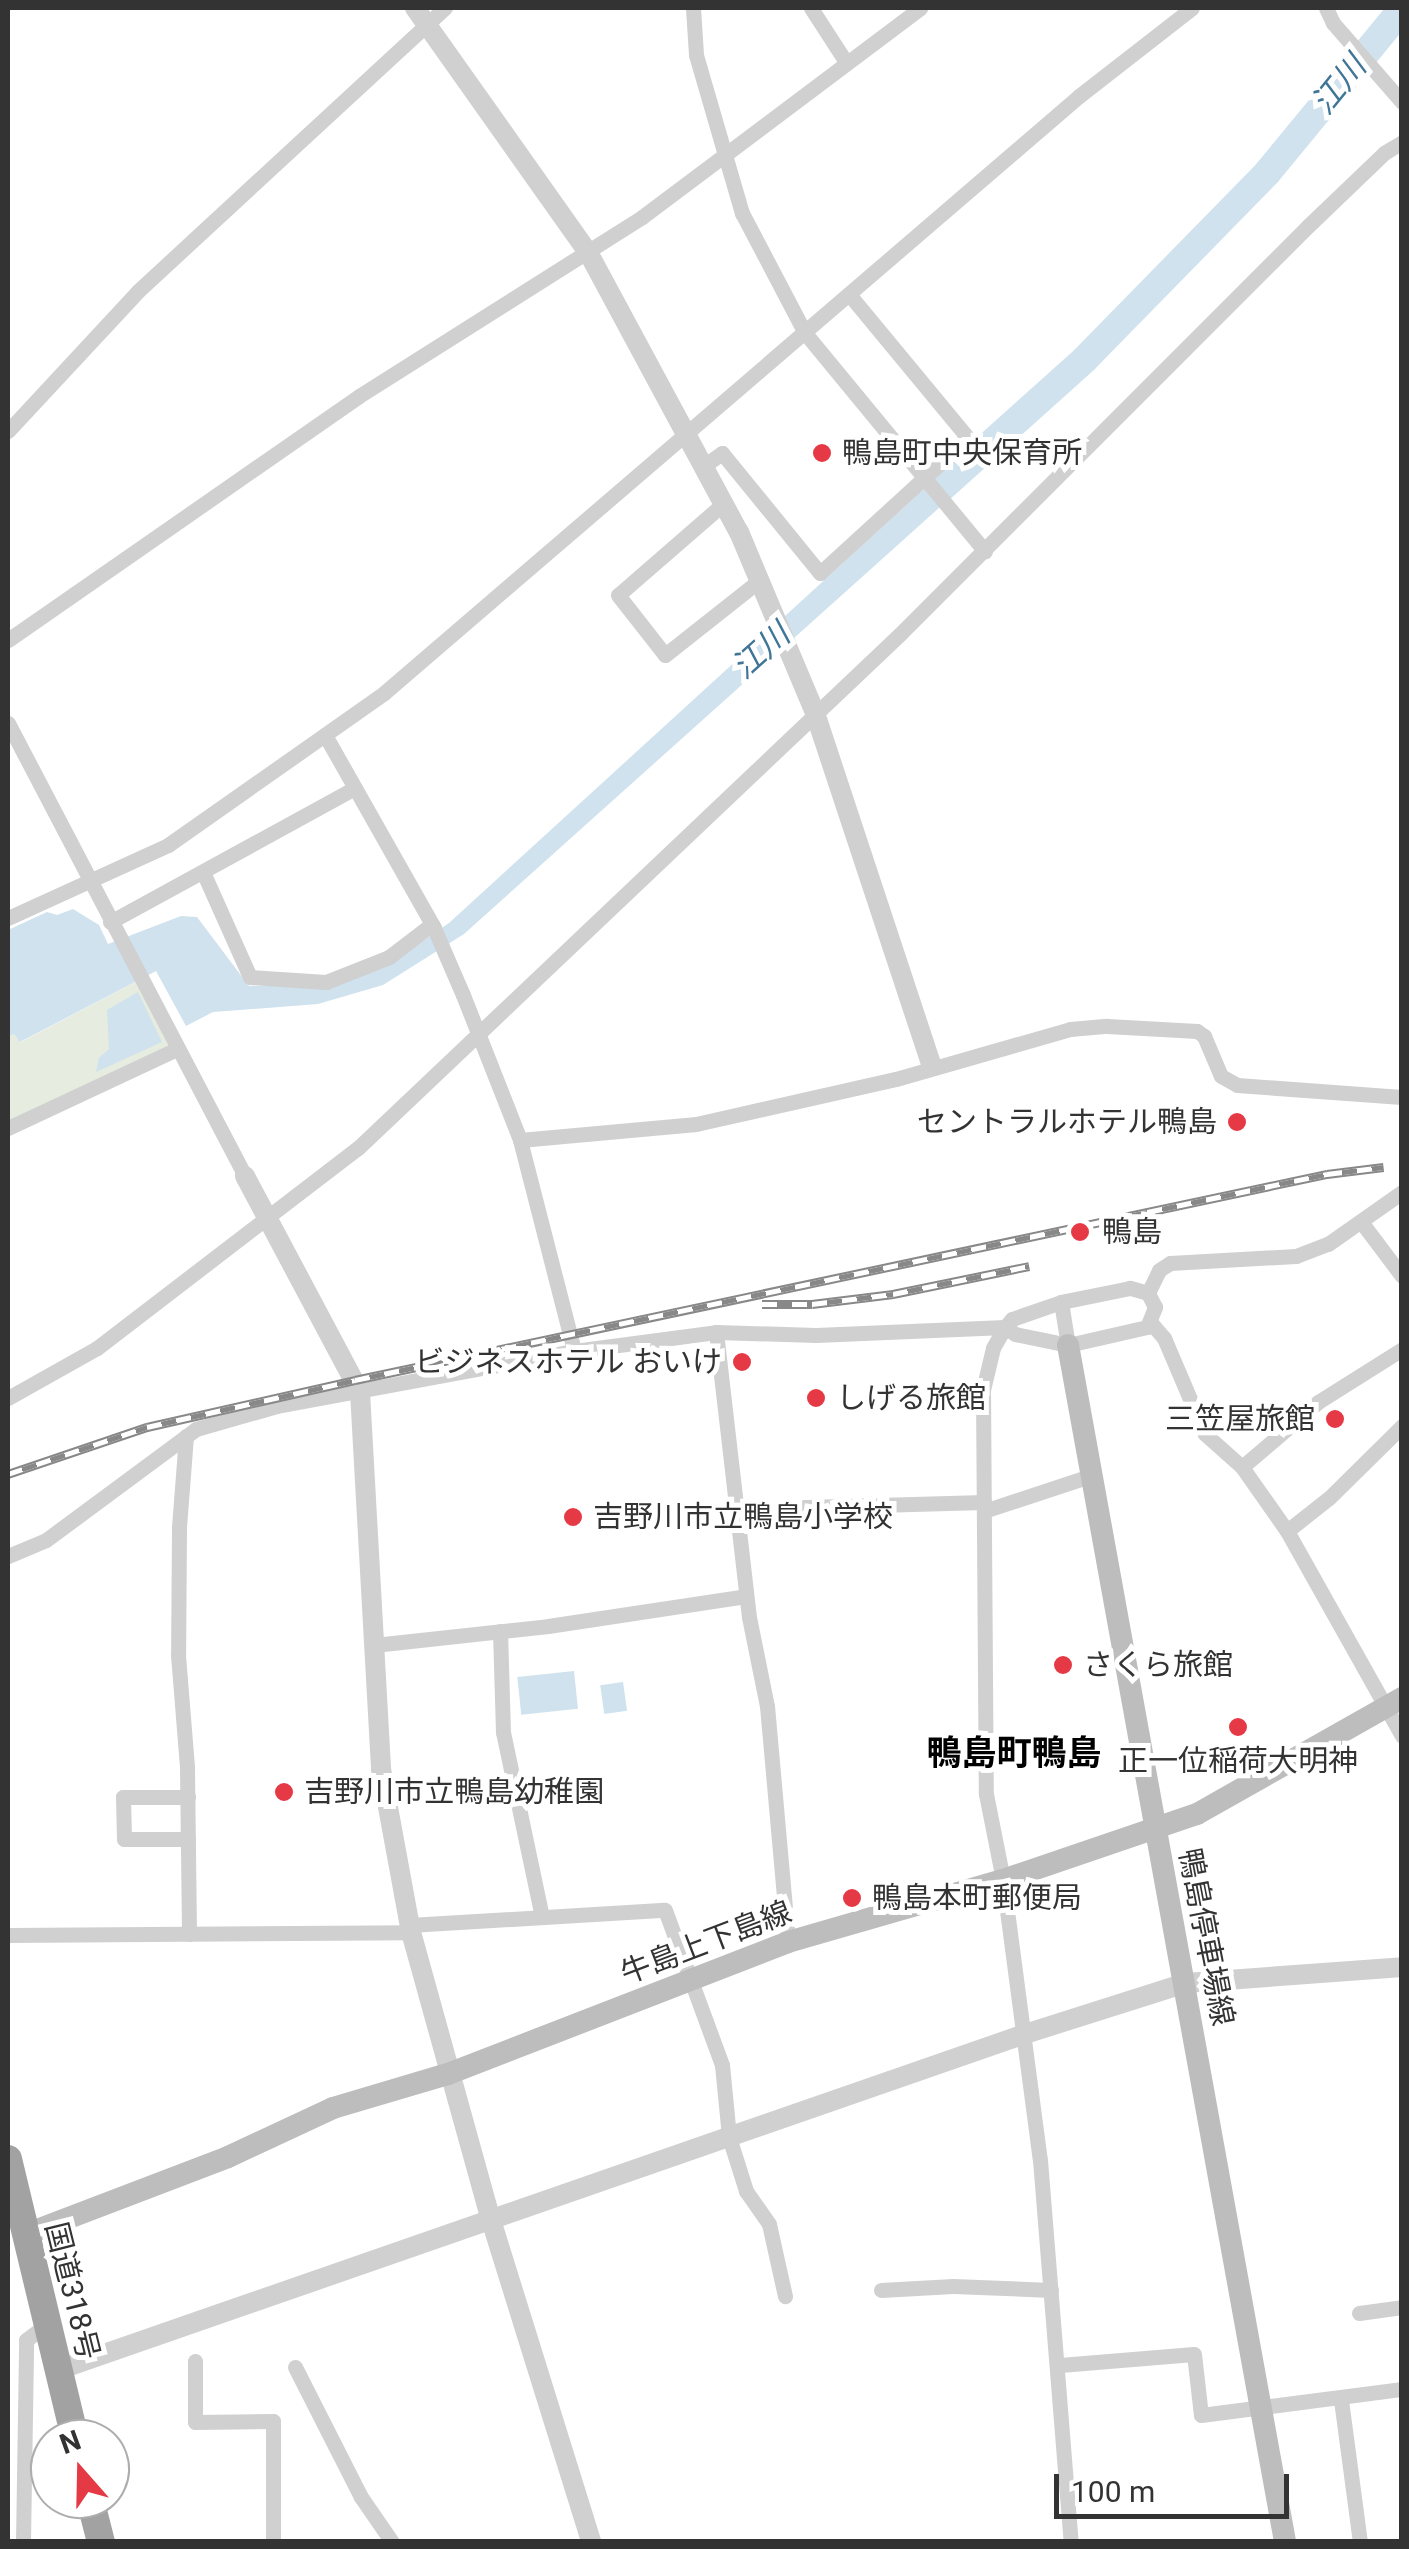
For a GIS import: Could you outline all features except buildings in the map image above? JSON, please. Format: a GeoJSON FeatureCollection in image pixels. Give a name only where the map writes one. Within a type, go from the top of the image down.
{"type":"FeatureCollection","features":[{"type":"Feature","properties":{"kind":"highway","name":"国道318号"},"geometry":{"type":"LineString","coordinates":[[8,2159],[16,2237],[46,2325],[70,2419]]}},
{"type":"Feature","properties":{"kind":"main road","name":"鴨島停車場線"},"geometry":{"type":"LineString","coordinates":[[1068,1344],[1286,2542]]}},
{"type":"Feature","properties":{"kind":"main road","name":"牛島上下島線"},"geometry":{"type":"LineString","coordinates":[[16,2237],[228,2157],[332,2108],[448,2074],[788,1942],[1004,1880],[1197,1814],[1394,1703]]}},
{"type":"Feature","properties":{"kind":"street"},"geometry":{"type":"LineString","coordinates":[[420,15],[445,8]]}},
{"type":"Feature","properties":{"kind":"street"},"geometry":{"type":"LineString","coordinates":[[693,8],[696,55],[742,213],[805,332],[985,551]]}},
{"type":"Feature","properties":{"kind":"street"},"geometry":{"type":"LineString","coordinates":[[810,8],[846,62]]}},
{"type":"Feature","properties":{"kind":"street"},"geometry":{"type":"LineString","coordinates":[[8,640],[359,396],[589,254],[920,8]]}},
{"type":"Feature","properties":{"kind":"street"},"geometry":{"type":"LineString","coordinates":[[8,918],[168,846],[384,693],[1079,96],[1192,8]]}},
{"type":"Feature","properties":{"kind":"street"},"geometry":{"type":"LineString","coordinates":[[1326,8],[1334,23],[1402,102]]}},
{"type":"Feature","properties":{"kind":"street"},"geometry":{"type":"LineString","coordinates":[[420,15],[589,254],[724,503],[816,713],[932,1066]]}},
{"type":"Feature","properties":{"kind":"street"},"geometry":{"type":"LineString","coordinates":[[8,431],[138,291],[416,39],[420,15]]}},
{"type":"Feature","properties":{"kind":"street"},"geometry":{"type":"LineString","coordinates":[[8,1398],[96,1348],[358,1148],[985,551],[1308,226],[1384,153],[1402,142]]}},
{"type":"Feature","properties":{"kind":"street"},"geometry":{"type":"LineString","coordinates":[[705,465],[722,453],[820,573],[968,438],[849,294]]}},
{"type":"Feature","properties":{"kind":"street"},"geometry":{"type":"LineString","coordinates":[[724,503],[618,595],[665,655],[760,580]]}},
{"type":"Feature","properties":{"kind":"street"},"geometry":{"type":"LineString","coordinates":[[8,723],[176,1049],[360,1392],[381,1769],[410,1928],[491,2220],[591,2542]]}},
{"type":"Feature","properties":{"kind":"street"},"geometry":{"type":"LineString","coordinates":[[325,735],[433,926],[446,956],[520,1140],[574,1351]]}},
{"type":"Feature","properties":{"kind":"street"},"geometry":{"type":"LineString","coordinates":[[113,927],[202,872],[355,788]]}},
{"type":"Feature","properties":{"kind":"street"},"geometry":{"type":"LineString","coordinates":[[202,872],[250,977],[326,982],[390,958],[433,926]]}},
{"type":"Feature","properties":{"kind":"street"},"geometry":{"type":"LineString","coordinates":[[520,1140],[696,1124],[896,1079],[1070,1029],[1189,1028],[1204,1036],[1221,1076],[1237,1085],[1402,1096]]}},
{"type":"Feature","properties":{"kind":"street"},"geometry":{"type":"LineString","coordinates":[[8,1128],[176,1049]]}},
{"type":"Feature","properties":{"kind":"street"},"geometry":{"type":"LineString","coordinates":[[1148,1293],[1159,1270],[1170,1262],[1296,1256],[1328,1244],[1402,1192]]}},
{"type":"Feature","properties":{"kind":"street"},"geometry":{"type":"LineString","coordinates":[[1362,1223],[1402,1276]]}},
{"type":"Feature","properties":{"kind":"street"},"geometry":{"type":"LineString","coordinates":[[8,1556],[46,1540],[196,1429],[277,1406],[574,1351],[716,1332],[816,1335],[1005,1328],[1015,1334],[1068,1344],[1141,1330],[1152,1322],[1155,1307],[1148,1293],[1130,1288],[1061,1302],[1012,1319],[1005,1328],[993,1348],[983,1390],[986,1794],[1004,1880],[1024,2034],[1060,2366],[1072,2542]]}},
{"type":"Feature","properties":{"kind":"street"},"geometry":{"type":"LineString","coordinates":[[1061,1302],[1068,1344]]}},
{"type":"Feature","properties":{"kind":"street"},"geometry":{"type":"LineString","coordinates":[[1152,1322],[1164,1338],[1205,1434],[1242,1467],[1287,1532],[1394,1703],[1402,1736]]}},
{"type":"Feature","properties":{"kind":"street"},"geometry":{"type":"LineString","coordinates":[[716,1332],[746,1596],[767,1706],[788,1942]]}},
{"type":"Feature","properties":{"kind":"street"},"geometry":{"type":"LineString","coordinates":[[1242,1467],[1318,1402],[1402,1349]]}},
{"type":"Feature","properties":{"kind":"street"},"geometry":{"type":"LineString","coordinates":[[1287,1532],[1329,1498],[1402,1426]]}},
{"type":"Feature","properties":{"kind":"street"},"geometry":{"type":"LineString","coordinates":[[186,1436],[179,1527],[178,1655],[188,1797],[190,1934]]}},
{"type":"Feature","properties":{"kind":"street"},"geometry":{"type":"LineString","coordinates":[[737,1509],[984,1507],[1090,1476]]}},
{"type":"Feature","properties":{"kind":"street"},"geometry":{"type":"LineString","coordinates":[[374,1645],[746,1596]]}},
{"type":"Feature","properties":{"kind":"street"},"geometry":{"type":"LineString","coordinates":[[500,1631],[503,1732],[542,1917]]}},
{"type":"Feature","properties":{"kind":"street"},"geometry":{"type":"LineString","coordinates":[[188,1797],[123,1797],[124,1839],[188,1839]]}},
{"type":"Feature","properties":{"kind":"street"},"geometry":{"type":"LineString","coordinates":[[8,1934],[410,1928],[665,1910],[722,2066],[730,2138],[746,2191],[769,2224],[785,2296]]}},
{"type":"Feature","properties":{"kind":"street"},"geometry":{"type":"LineString","coordinates":[[58,2370],[1024,2034],[1186,1983],[1402,1967]]}},
{"type":"Feature","properties":{"kind":"street"},"geometry":{"type":"LineString","coordinates":[[881,2290],[953,2286],[1051,2290]]}},
{"type":"Feature","properties":{"kind":"street"},"geometry":{"type":"LineString","coordinates":[[1358,2312],[1402,2307]]}},
{"type":"Feature","properties":{"kind":"street"},"geometry":{"type":"LineString","coordinates":[[22,2542],[26,2340],[46,2325]]}},
{"type":"Feature","properties":{"kind":"street"},"geometry":{"type":"LineString","coordinates":[[1060,2366],[1194,2354],[1201,2415],[1341,2400],[1402,2389]]}},
{"type":"Feature","properties":{"kind":"street"},"geometry":{"type":"LineString","coordinates":[[195,2361],[195,2422],[273,2421],[273,2542]]}},
{"type":"Feature","properties":{"kind":"street"},"geometry":{"type":"LineString","coordinates":[[294,2367],[361,2497],[392,2542]]}},
{"type":"Feature","properties":{"kind":"street"},"geometry":{"type":"LineString","coordinates":[[1341,2400],[1360,2542]]}},
{"type":"Feature","properties":{"kind":"shaded area"},"geometry":{"type":"Polygon","coordinates":[[[141,979],[177,1049],[8,1127],[8,1037],[14,1034],[21,1042],[141,979]]]}},
{"type":"Feature","properties":{"kind":"water"},"geometry":{"type":"Polygon","coordinates":[[[958,458],[969,481],[464,934],[383,985],[318,1004],[213,1012],[186,1026],[156,971],[20,1042],[14,1034],[8,1037],[8,930],[47,912],[57,915],[73,909],[99,925],[108,944],[181,916],[197,917],[249,986],[333,986],[385,967],[449,923],[958,458]]]}},
{"type":"Feature","properties":{"kind":"water"},"geometry":{"type":"Polygon","coordinates":[[[138,992],[162,1042],[96,1072],[99,1058],[109,1049],[107,1010],[138,992]]]}},
{"type":"Feature","properties":{"kind":"water"},"geometry":{"type":"Polygon","coordinates":[[[574,1671],[578,1709],[521,1715],[517,1677],[574,1671]]]}},
{"type":"Feature","properties":{"kind":"water"},"geometry":{"type":"Polygon","coordinates":[[[623,1682],[627,1711],[604,1714],[600,1685],[623,1682]]]}},
{"type":"Feature","properties":{"kind":"waterway","name":"江川"},"geometry":{"type":"LineString","coordinates":[[937,492],[1085,359],[1267,173],[1402,9]]}},
{"type":"Feature","properties":{"kind":"railway"},"geometry":{"type":"LineString","coordinates":[[8,1474],[147,1427],[355,1380],[1327,1174],[1384,1167]]}},
{"type":"Feature","properties":{"kind":"railway"},"geometry":{"type":"LineString","coordinates":[[762,1304],[812,1304],[893,1294],[1029,1266]]}},
{"type":"Feature","properties":{"kind":"place","name":"鴨島町中央保育所"},"geometry":{"type":"Point","coordinates":[822,453]}},
{"type":"Feature","properties":{"kind":"place","name":"セントラルホテル鴨島"},"geometry":{"type":"Point","coordinates":[1237,1122]}},
{"type":"Feature","properties":{"kind":"place","name":"鴨島"},"geometry":{"type":"Point","coordinates":[1080,1232]}},
{"type":"Feature","properties":{"kind":"place","name":"ビジネスホテル おいけ"},"geometry":{"type":"Point","coordinates":[742,1362]}},
{"type":"Feature","properties":{"kind":"place","name":"しげる旅館"},"geometry":{"type":"Point","coordinates":[816,1398]}},
{"type":"Feature","properties":{"kind":"place","name":"三笠屋旅館"},"geometry":{"type":"Point","coordinates":[1335,1419]}},
{"type":"Feature","properties":{"kind":"place","name":"吉野川市立鴨島小学校"},"geometry":{"type":"Point","coordinates":[573,1517]}},
{"type":"Feature","properties":{"kind":"place","name":"さくら旅館"},"geometry":{"type":"Point","coordinates":[1063,1665]}},
{"type":"Feature","properties":{"kind":"place","name":"正一位稲荷大明神"},"geometry":{"type":"Point","coordinates":[1238,1727]}},
{"type":"Feature","properties":{"kind":"place","name":"吉野川市立鴨島幼稚園"},"geometry":{"type":"Point","coordinates":[284,1792]}},
{"type":"Feature","properties":{"kind":"place","name":"鴨島本町郵便局"},"geometry":{"type":"Point","coordinates":[852,1898]}},
{"type":"Feature","properties":{"kind":"district","name":"鴨島町鴨島"},"geometry":{"type":"Point","coordinates":[1014,1754]}}]}
